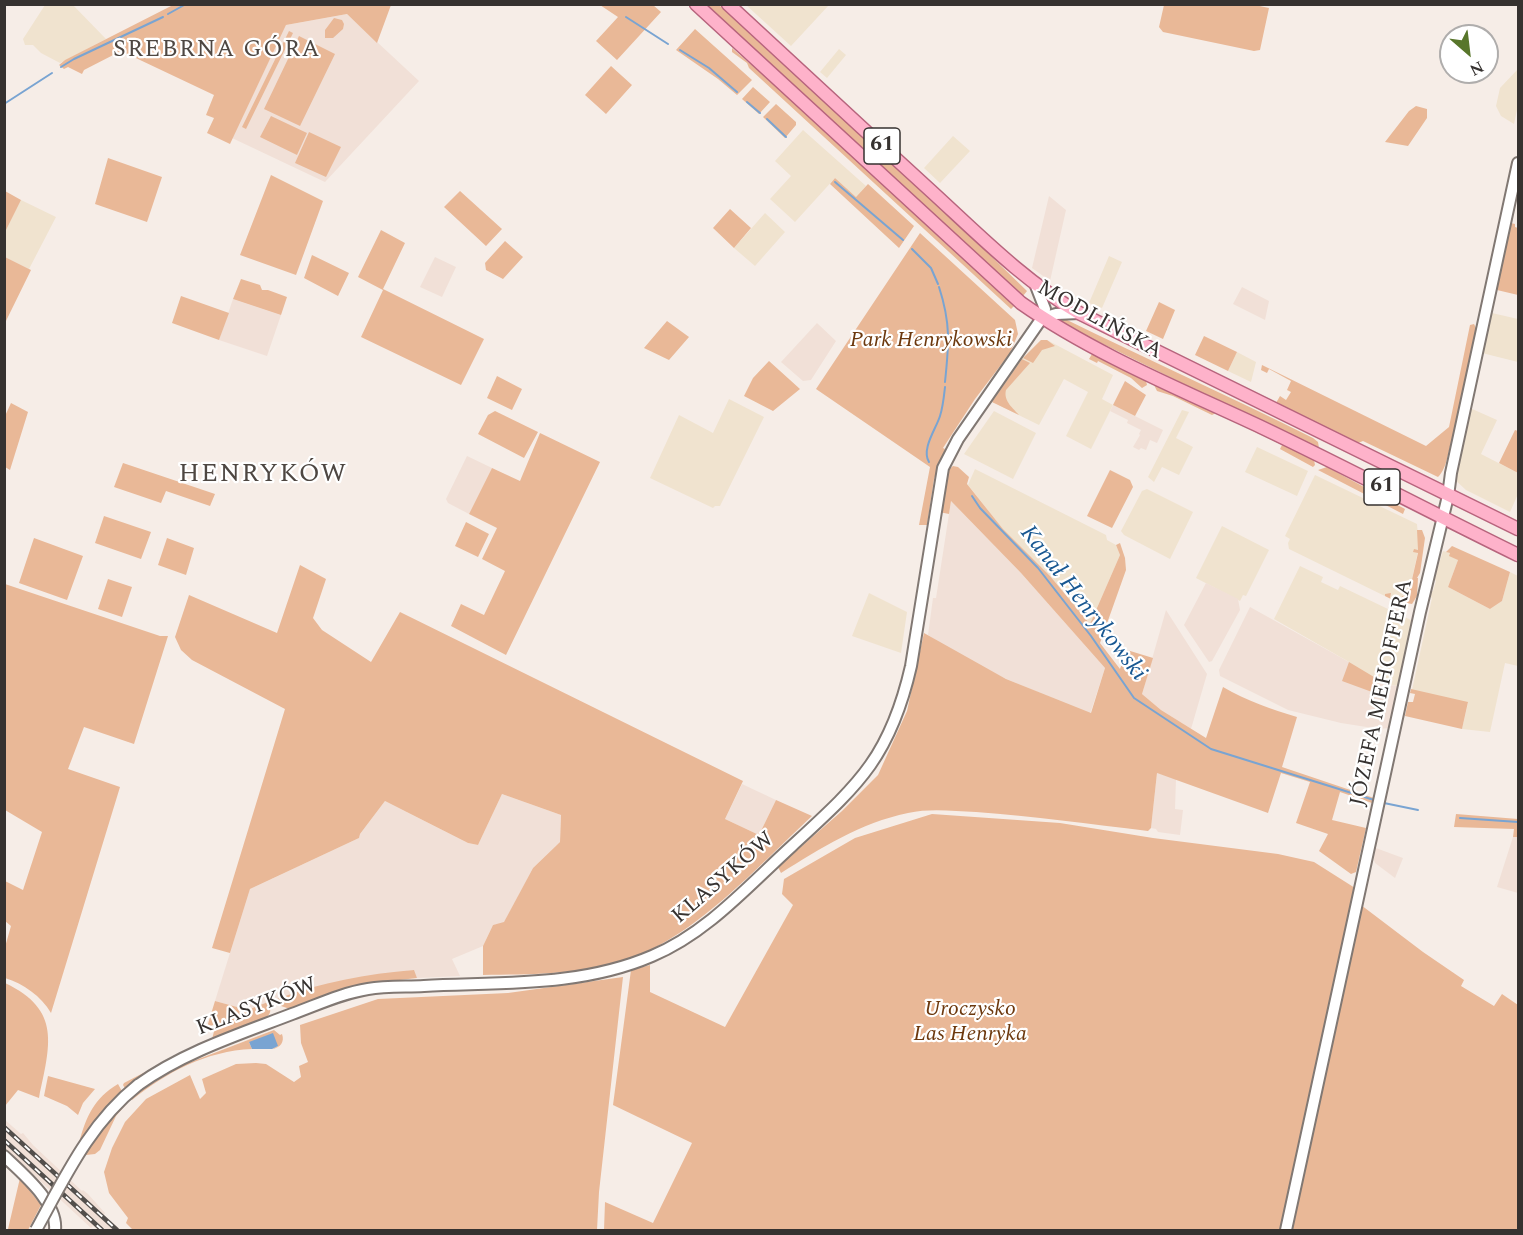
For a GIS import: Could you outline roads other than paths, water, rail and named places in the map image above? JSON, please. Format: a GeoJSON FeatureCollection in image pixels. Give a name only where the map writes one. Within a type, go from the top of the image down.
{"type":"FeatureCollection","features":[{"type":"Feature","properties":{"kind":"main road","name":"MODLIŃSKA"},"geometry":{"type":"LineString","coordinates":[[696,4],[1021,303],[1042,318],[1148,374],[1322,456],[1518,555]]}},
{"type":"Feature","properties":{"kind":"main road","name":"MODLIŃSKA"},"geometry":{"type":"LineString","coordinates":[[728,4],[1036,286],[1079,314],[1518,529]]}},
{"type":"Feature","properties":{"kind":"street","name":"JÓZEFA MEHOFFERA"},"geometry":{"type":"LineString","coordinates":[[1287,1230],[1420,612],[1448,496],[1518,163]]}},
{"type":"Feature","properties":{"kind":"street"},"geometry":{"type":"LineString","coordinates":[[1036,286],[1045,309],[1042,318]]}},
{"type":"Feature","properties":{"kind":"street"},"geometry":{"type":"LineString","coordinates":[[1042,318],[1056,314],[1079,314]]}},
{"type":"Feature","properties":{"kind":"street","name":"KLASYKÓW"},"geometry":{"type":"LineString","coordinates":[[36,1230],[93,1131],[113,1107],[138,1085],[167,1066],[280,1019],[354,992],[410,986],[562,980],[595,974],[641,961],[692,935],[839,804],[864,776],[886,742],[902,704],[911,666],[943,468],[958,439],[1042,318]]}},
{"type":"Feature","properties":{"kind":"street"},"geometry":{"type":"LineString","coordinates":[[1427,485],[1440,481],[1451,473]]}},
{"type":"Feature","properties":{"kind":"street"},"geometry":{"type":"LineString","coordinates":[[4,1156],[33,1184],[47,1204],[55,1216],[55,1230]]}},
{"type":"Feature","properties":{"kind":"water"},"geometry":{"type":"Polygon","coordinates":[[[273,1033],[278,1046],[272,1049],[252,1049],[249,1042],[273,1033]]]}},
{"type":"Feature","properties":{"kind":"waterway","name":"Kanał Henrykowski"},"geometry":{"type":"LineString","coordinates":[[168,14],[186,4]]}},
{"type":"Feature","properties":{"kind":"waterway","name":"Kanał Henrykowski"},"geometry":{"type":"LineString","coordinates":[[61,67],[163,17]]}},
{"type":"Feature","properties":{"kind":"waterway","name":"Kanał Henrykowski"},"geometry":{"type":"LineString","coordinates":[[626,17],[668,44]]}},
{"type":"Feature","properties":{"kind":"waterway","name":"Kanał Henrykowski"},"geometry":{"type":"LineString","coordinates":[[680,50],[709,68],[737,92]]}},
{"type":"Feature","properties":{"kind":"waterway","name":"Kanał Henrykowski"},"geometry":{"type":"LineString","coordinates":[[4,104],[52,73]]}},
{"type":"Feature","properties":{"kind":"waterway","name":"Kanał Henrykowski"},"geometry":{"type":"LineString","coordinates":[[747,102],[760,113]]}},
{"type":"Feature","properties":{"kind":"waterway"},"geometry":{"type":"LineString","coordinates":[[767,119],[786,137]]}},
{"type":"Feature","properties":{"kind":"waterway","name":"Kanał Henrykowski"},"geometry":{"type":"LineString","coordinates":[[835,182],[903,240]]}},
{"type":"Feature","properties":{"kind":"waterway","name":"Kanał Henrykowski"},"geometry":{"type":"LineString","coordinates":[[912,249],[931,268],[938,284]]}},
{"type":"Feature","properties":{"kind":"waterway","name":"Kanał Henrykowski"},"geometry":{"type":"LineString","coordinates":[[939,287],[946,312],[948,334],[945,382]]}},
{"type":"Feature","properties":{"kind":"waterway","name":"Kanał Henrykowski"},"geometry":{"type":"LineString","coordinates":[[929,462],[928,445],[941,413],[945,387]]}},
{"type":"Feature","properties":{"kind":"waterway","name":"Kanał Henrykowski"},"geometry":{"type":"LineString","coordinates":[[972,496],[980,508],[1038,568],[1091,636],[1134,698],[1211,749],[1374,800]]}},
{"type":"Feature","properties":{"kind":"waterway","name":"Kanał Henrykowski"},"geometry":{"type":"LineString","coordinates":[[1384,803],[1418,810]]}},
{"type":"Feature","properties":{"kind":"waterway","name":"Kanał Henrykowski"},"geometry":{"type":"LineString","coordinates":[[1460,818],[1518,822]]}},
{"type":"Feature","properties":{"kind":"railway"},"geometry":{"type":"LineString","coordinates":[[4,1127],[117,1230]]}},
{"type":"Feature","properties":{"kind":"railway"},"geometry":{"type":"LineString","coordinates":[[4,1140],[102,1230]]}},
{"type":"Feature","properties":{"kind":"district","name":"SREBRNA GÓRA"},"geometry":{"type":"Point","coordinates":[217,51]}},
{"type":"Feature","properties":{"kind":"district","name":"HENRYKÓW"},"geometry":{"type":"Point","coordinates":[263,476]}},
{"type":"Feature","properties":{"kind":"park label","name":"Park Henrykowski"},"geometry":{"type":"Point","coordinates":[931,342]}},
{"type":"Feature","properties":{"kind":"park label","name":"Uroczysko Las Henryka"},"geometry":{"type":"Point","coordinates":[970,1024]}}]}
